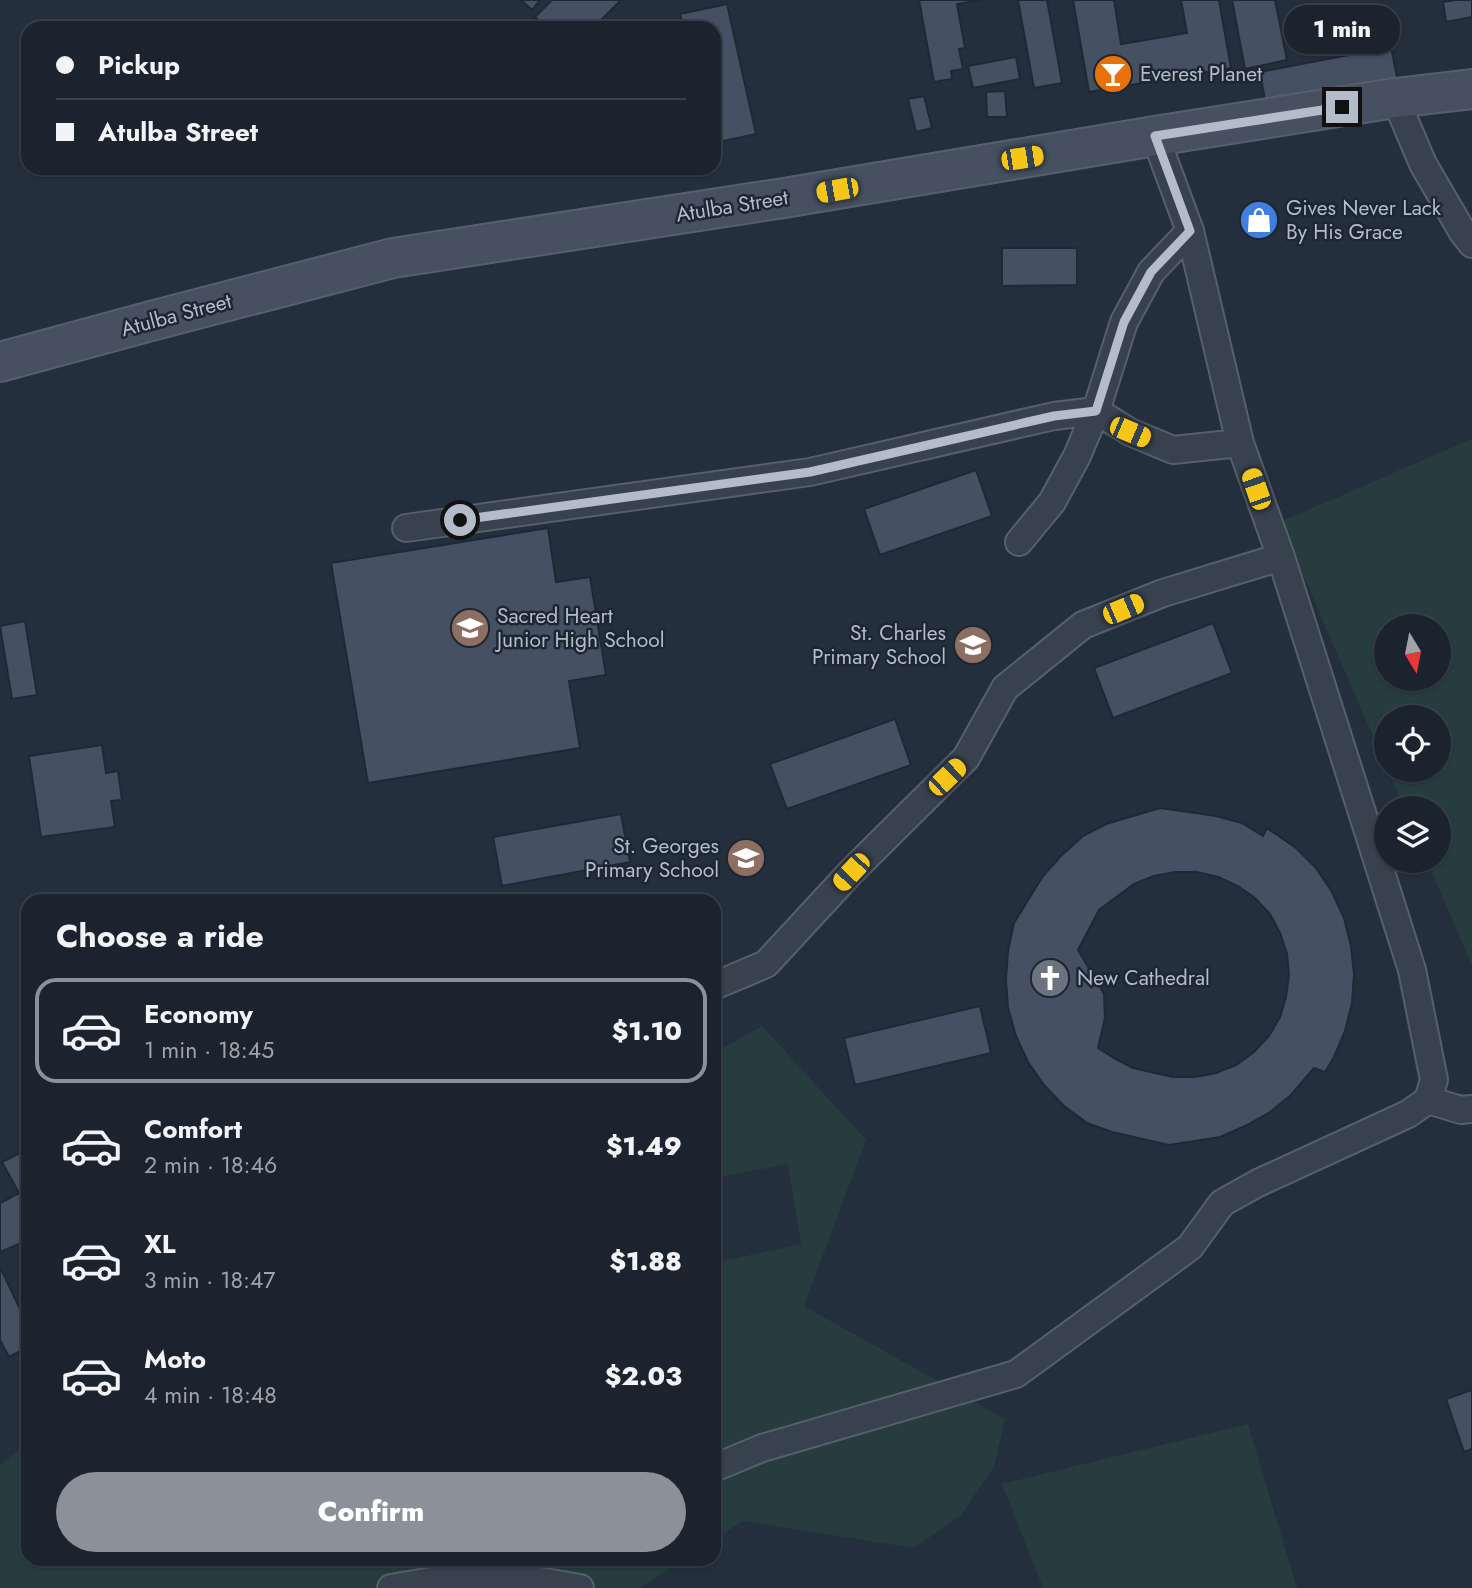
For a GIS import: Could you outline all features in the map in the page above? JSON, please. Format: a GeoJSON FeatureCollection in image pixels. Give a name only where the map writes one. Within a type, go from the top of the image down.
{"type":"FeatureCollection","features":[{"type":"Feature","properties":{"kind":"street","name":"Atulba Street"},"geometry":{"type":"LineString","coordinates":[[0,362],[393,258],[783,198],[1395,98],[1472,89]]}},
{"type":"Feature","properties":{"kind":"street"},"geometry":{"type":"LineString","coordinates":[[1395,98],[1423,164],[1472,244]]}},
{"type":"Feature","properties":{"kind":"street"},"geometry":{"type":"LineString","coordinates":[[721,1465],[762,1448],[1016,1374],[1190,1247],[1222,1203],[1258,1183],[1408,1114],[1428,1100],[1434,1080],[1412,970],[1281,557],[1240,443],[1190,231],[1155,136]]}},
{"type":"Feature","properties":{"kind":"street"},"geometry":{"type":"LineString","coordinates":[[1019,542],[1052,502],[1077,456],[1096,411],[1124,322],[1151,272],[1190,231]]}},
{"type":"Feature","properties":{"kind":"street"},"geometry":{"type":"LineString","coordinates":[[406,528],[810,472],[1054,416],[1096,411],[1130,432],[1173,450],[1240,443]]}},
{"type":"Feature","properties":{"kind":"street"},"geometry":{"type":"LineString","coordinates":[[721,983],[766,964],[851,872],[966,758],[1006,688],[1083,625],[1163,593],[1281,557]]}},
{"type":"Feature","properties":{"kind":"street"},"geometry":{"type":"LineString","coordinates":[[1428,1100],[1461,1111],[1472,1109]]}},
{"type":"Feature","properties":{"kind":"street"},"geometry":{"type":"LineString","coordinates":[[432,1581],[468,1566]]}},
{"type":"Feature","properties":{"kind":"street"},"geometry":{"type":"LineString","coordinates":[[391,1588],[432,1581],[539,1581],[580,1588]]}},
{"type":"Feature","properties":{"kind":"green space"},"geometry":{"type":"Polygon","coordinates":[[[1472,439],[1472,965],[1432,873],[1451,873],[1451,796],[1399,796],[1393,782],[1451,782],[1451,705],[1374,705],[1374,738],[1280,522],[1472,439]]]}},
{"type":"Feature","properties":{"kind":"green space"},"geometry":{"type":"Polygon","coordinates":[[[762,1026],[866,1140],[804,1306],[1005,1419],[994,1467],[960,1516],[914,1548],[743,1521],[721,1535],[721,1261],[801,1244],[788,1164],[721,1177],[721,1049],[762,1026]]]}},
{"type":"Feature","properties":{"kind":"green space"},"geometry":{"type":"Polygon","coordinates":[[[1248,1424],[1297,1588],[1043,1588],[1002,1484],[1248,1424]]]}},
{"type":"Feature","properties":{"kind":"green space"},"geometry":{"type":"Polygon","coordinates":[[[21,1447],[21,1566],[674,1566],[640,1588],[0,1588],[0,1466],[21,1447]]]}},
{"type":"Feature","properties":{"kind":"building"},"geometry":{"type":"Polygon","coordinates":[[[521,0],[540,0],[532,10],[521,0]]]}},
{"type":"Feature","properties":{"kind":"building"},"geometry":{"type":"Polygon","coordinates":[[[552,0],[621,0],[600,21],[539,21],[535,17],[552,0]]]}},
{"type":"Feature","properties":{"kind":"building"},"geometry":{"type":"Polygon","coordinates":[[[919,0],[981,0],[957,4],[965,48],[959,49],[963,69],[951,71],[952,79],[934,82],[919,0]]]}},
{"type":"Feature","properties":{"kind":"building"},"geometry":{"type":"Polygon","coordinates":[[[1018,0],[1047,0],[1062,83],[1034,88],[1018,0]]]}},
{"type":"Feature","properties":{"kind":"building"},"geometry":{"type":"Polygon","coordinates":[[[1073,0],[1114,0],[1121,44],[1187,33],[1181,0],[1219,0],[1231,68],[1089,92],[1073,0]]]}},
{"type":"Feature","properties":{"kind":"building"},"geometry":{"type":"Polygon","coordinates":[[[1232,0],[1275,0],[1287,60],[1245,69],[1232,0]]]}},
{"type":"Feature","properties":{"kind":"building"},"geometry":{"type":"Polygon","coordinates":[[[1472,0],[1472,17],[1446,22],[1443,2],[1472,0]]]}},
{"type":"Feature","properties":{"kind":"building"},"geometry":{"type":"Polygon","coordinates":[[[727,4],[756,134],[721,142],[721,21],[682,21],[680,14],[727,4]]]}},
{"type":"Feature","properties":{"kind":"building"},"geometry":{"type":"Polygon","coordinates":[[[1391,47],[1398,82],[1266,106],[1260,72],[1391,47]]]}},
{"type":"Feature","properties":{"kind":"building"},"geometry":{"type":"Polygon","coordinates":[[[1016,57],[1020,79],[973,88],[968,66],[1016,57]]]}},
{"type":"Feature","properties":{"kind":"building"},"geometry":{"type":"Polygon","coordinates":[[[1005,91],[1007,117],[987,117],[986,92],[1005,91]]]}},
{"type":"Feature","properties":{"kind":"building"},"geometry":{"type":"Polygon","coordinates":[[[924,96],[932,128],[916,132],[908,99],[924,96]]]}},
{"type":"Feature","properties":{"kind":"building"},"geometry":{"type":"Polygon","coordinates":[[[1002,248],[1077,248],[1077,285],[1002,286],[1002,248]]]}},
{"type":"Feature","properties":{"kind":"building"},"geometry":{"type":"Polygon","coordinates":[[[976,470],[992,516],[880,555],[864,509],[976,470]]]}},
{"type":"Feature","properties":{"kind":"building","name":"Sacred Heart Junior High School"},"geometry":{"type":"Polygon","coordinates":[[[548,528],[556,582],[590,577],[606,675],[569,681],[580,748],[368,783],[331,563],[548,528]]]}},
{"type":"Feature","properties":{"kind":"building"},"geometry":{"type":"Polygon","coordinates":[[[25,621],[37,695],[12,699],[0,626],[25,621]]]}},
{"type":"Feature","properties":{"kind":"building"},"geometry":{"type":"Polygon","coordinates":[[[1213,623],[1232,673],[1113,718],[1094,668],[1213,623]]]}},
{"type":"Feature","properties":{"kind":"building"},"geometry":{"type":"Polygon","coordinates":[[[895,719],[911,765],[787,809],[770,764],[895,719]]]}},
{"type":"Feature","properties":{"kind":"building"},"geometry":{"type":"Polygon","coordinates":[[[102,745],[106,773],[118,771],[122,800],[111,801],[115,827],[41,837],[29,756],[102,745]]]}},
{"type":"Feature","properties":{"kind":"building","name":"New Cathedral"},"geometry":{"type":"Polygon","coordinates":[[[1160,808],[1216,816],[1242,823],[1263,836],[1267,828],[1296,848],[1316,868],[1332,892],[1344,918],[1354,974],[1352,1003],[1345,1031],[1334,1057],[1325,1072],[1314,1068],[1291,1095],[1270,1112],[1220,1137],[1169,1145],[1112,1132],[1087,1123],[1064,1106],[1044,1085],[1028,1062],[1016,1036],[1008,1008],[1006,980],[1014,923],[1043,876],[1061,856],[1083,836],[1106,824],[1160,808]],[[1197,872],[1154,876],[1134,884],[1099,910],[1078,950],[1104,994],[1105,1018],[1098,1048],[1133,1068],[1173,1077],[1216,1073],[1236,1065],[1254,1052],[1269,1036],[1280,1017],[1289,975],[1287,954],[1270,914],[1255,898],[1238,886],[1197,872]]]}},
{"type":"Feature","properties":{"kind":"building"},"geometry":{"type":"Polygon","coordinates":[[[621,814],[630,862],[502,886],[493,837],[621,814]]]}},
{"type":"Feature","properties":{"kind":"building"},"geometry":{"type":"Polygon","coordinates":[[[980,1006],[991,1053],[855,1085],[844,1038],[980,1006]]]}},
{"type":"Feature","properties":{"kind":"building"},"geometry":{"type":"Polygon","coordinates":[[[21,1152],[21,1193],[19,1193],[2,1162],[21,1152]]]}},
{"type":"Feature","properties":{"kind":"building"},"geometry":{"type":"Polygon","coordinates":[[[19,1193],[21,1243],[0,1252],[0,1203],[19,1193]]]}},
{"type":"Feature","properties":{"kind":"building"},"geometry":{"type":"Polygon","coordinates":[[[0,1267],[21,1311],[21,1351],[9,1357],[0,1340],[0,1267]]]}},
{"type":"Feature","properties":{"kind":"building"},"geometry":{"type":"Polygon","coordinates":[[[1472,1390],[1472,1449],[1464,1452],[1446,1399],[1472,1390]]]}},
{"type":"Feature","properties":{"kind":"place","name":"Everest Planet"},"geometry":{"type":"Point","coordinates":[1113,74]}},
{"type":"Feature","properties":{"kind":"place","name":"Gives Never Lack By His Grace"},"geometry":{"type":"Point","coordinates":[1259,220]}},
{"type":"Feature","properties":{"kind":"place","name":"Sacred Heart Junior High School"},"geometry":{"type":"Point","coordinates":[470,628]}},
{"type":"Feature","properties":{"kind":"place","name":"St. Charles Primary School"},"geometry":{"type":"Point","coordinates":[973,645]}},
{"type":"Feature","properties":{"kind":"place","name":"St. Georges Primary School"},"geometry":{"type":"Point","coordinates":[746,858]}},
{"type":"Feature","properties":{"kind":"place","name":"New Cathedral"},"geometry":{"type":"Point","coordinates":[1050,978]}},
{"type":"Feature","properties":{"kind":"route"},"geometry":{"type":"LineString","coordinates":[[460,520],[810,472],[1054,416],[1096,411],[1124,322],[1151,272],[1190,231],[1155,136],[1342,107]]}}]}
